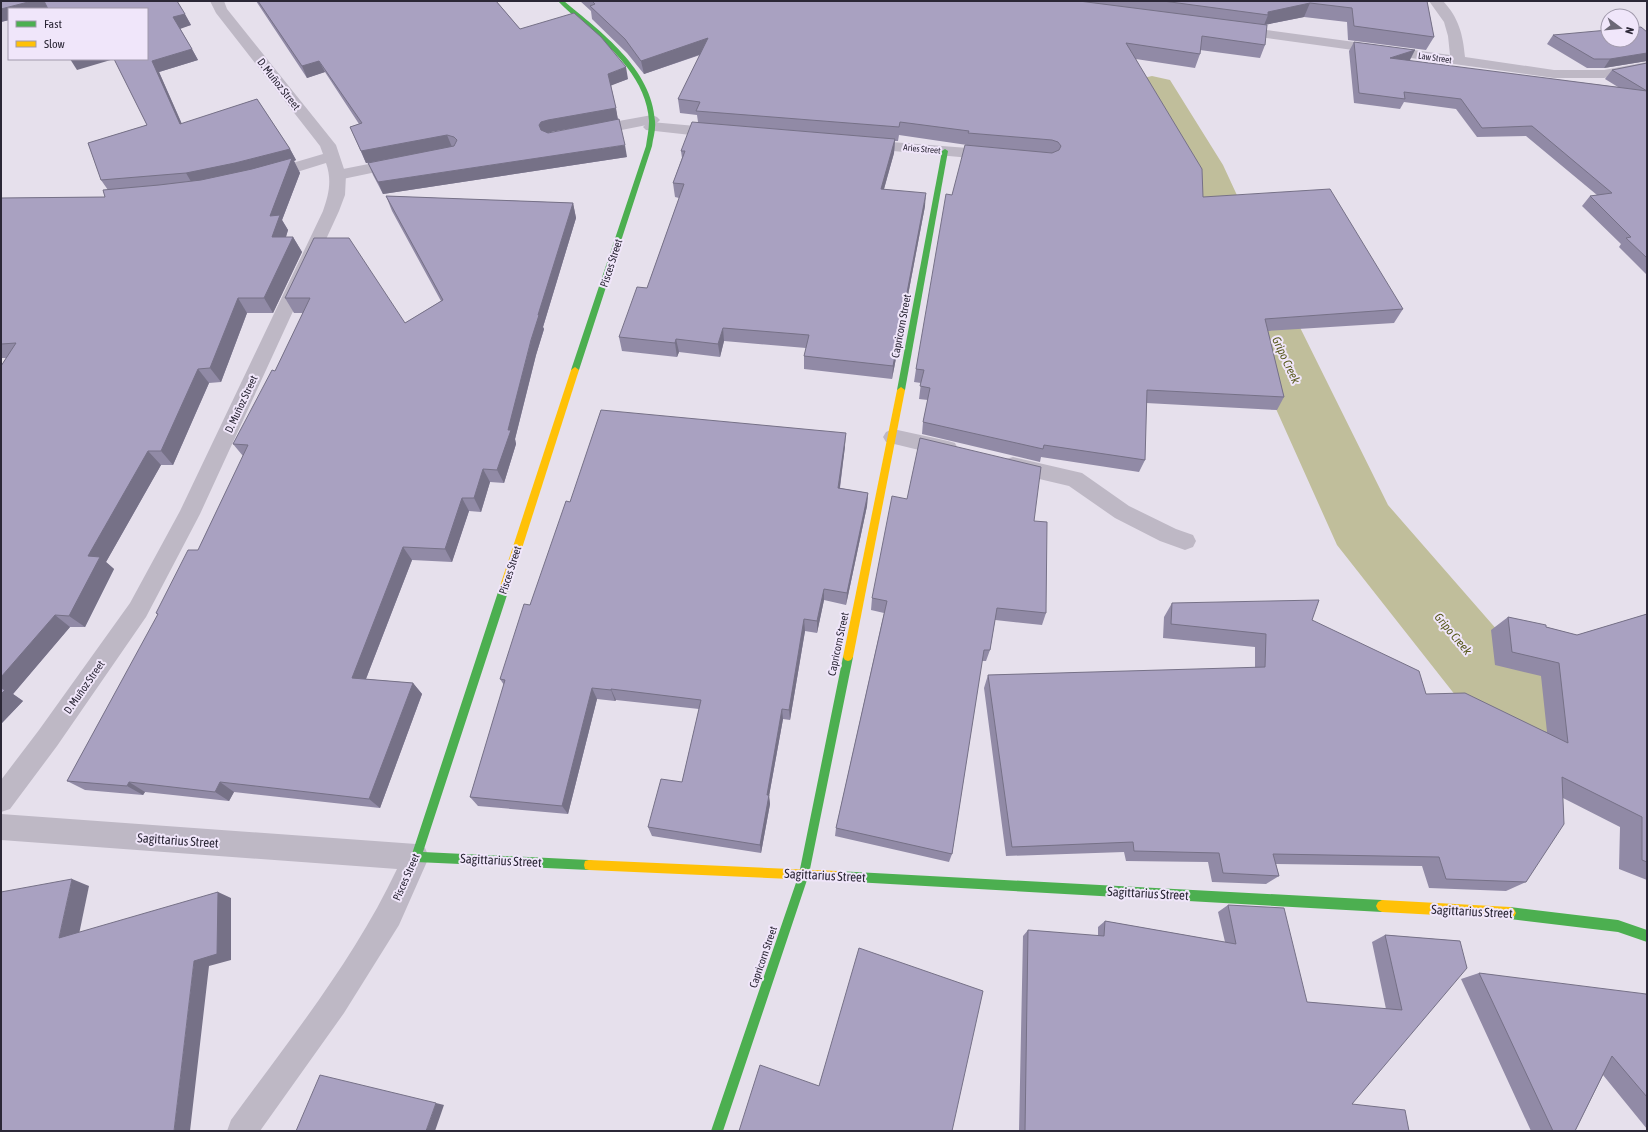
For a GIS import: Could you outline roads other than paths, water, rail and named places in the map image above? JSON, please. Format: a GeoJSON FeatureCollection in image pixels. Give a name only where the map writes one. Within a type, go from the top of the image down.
{"type":"FeatureCollection","features":[{"type":"Feature","properties":{"kind":"street","name":"D. Muñoz Street"},"geometry":{"type":"LineString","coordinates":[[1,800],[48,738],[138,610],[186,520],[331,211],[337,195],[338,175],[328,145],[261,61],[222,10],[217,1]]}},
{"type":"Feature","properties":{"kind":"street","name":"Pisces Street"},"geometry":{"type":"LineString","coordinates":[[242,1131],[334,1003],[389,915],[416,856],[646,154],[652,124],[648,97],[618,53],[560,1]]}},
{"type":"Feature","properties":{"kind":"street"},"geometry":{"type":"LineString","coordinates":[[1436,1],[1447,12],[1454,25],[1458,62]]}},
{"type":"Feature","properties":{"kind":"street","name":"Law Street"},"geometry":{"type":"LineString","coordinates":[[1226,29],[1554,74],[1604,74],[1647,66]]}},
{"type":"Feature","properties":{"kind":"street"},"geometry":{"type":"LineString","coordinates":[[574,134],[652,124],[730,134]]}},
{"type":"Feature","properties":{"kind":"street","name":"Aries Street"},"geometry":{"type":"LineString","coordinates":[[850,143],[1004,156]]}},
{"type":"Feature","properties":{"kind":"street","name":"Capricorn Street"},"geometry":{"type":"LineString","coordinates":[[717,1131],[804,874],[892,437],[945,151]]}},
{"type":"Feature","properties":{"kind":"street"},"geometry":{"type":"LineString","coordinates":[[251,180],[332,156]]}},
{"type":"Feature","properties":{"kind":"street"},"geometry":{"type":"LineString","coordinates":[[338,175],[414,160]]}},
{"type":"Feature","properties":{"kind":"street"},"geometry":{"type":"LineString","coordinates":[[892,437],[970,454]]}},
{"type":"Feature","properties":{"kind":"street"},"geometry":{"type":"LineString","coordinates":[[992,460],[1075,479],[1122,512],[1168,535],[1185,541]]}},
{"type":"Feature","properties":{"kind":"street","name":"Sagittarius Street"},"geometry":{"type":"LineString","coordinates":[[1,827],[416,856],[804,874],[1528,914],[1618,926],[1647,936]]}},
{"type":"Feature","properties":{"kind":"waterway","name":"Gripo Creek"},"geometry":{"type":"LineString","coordinates":[[1152,91],[1196,165],[1244,273],[1362,525],[1491,680],[1647,762]]}}]}
